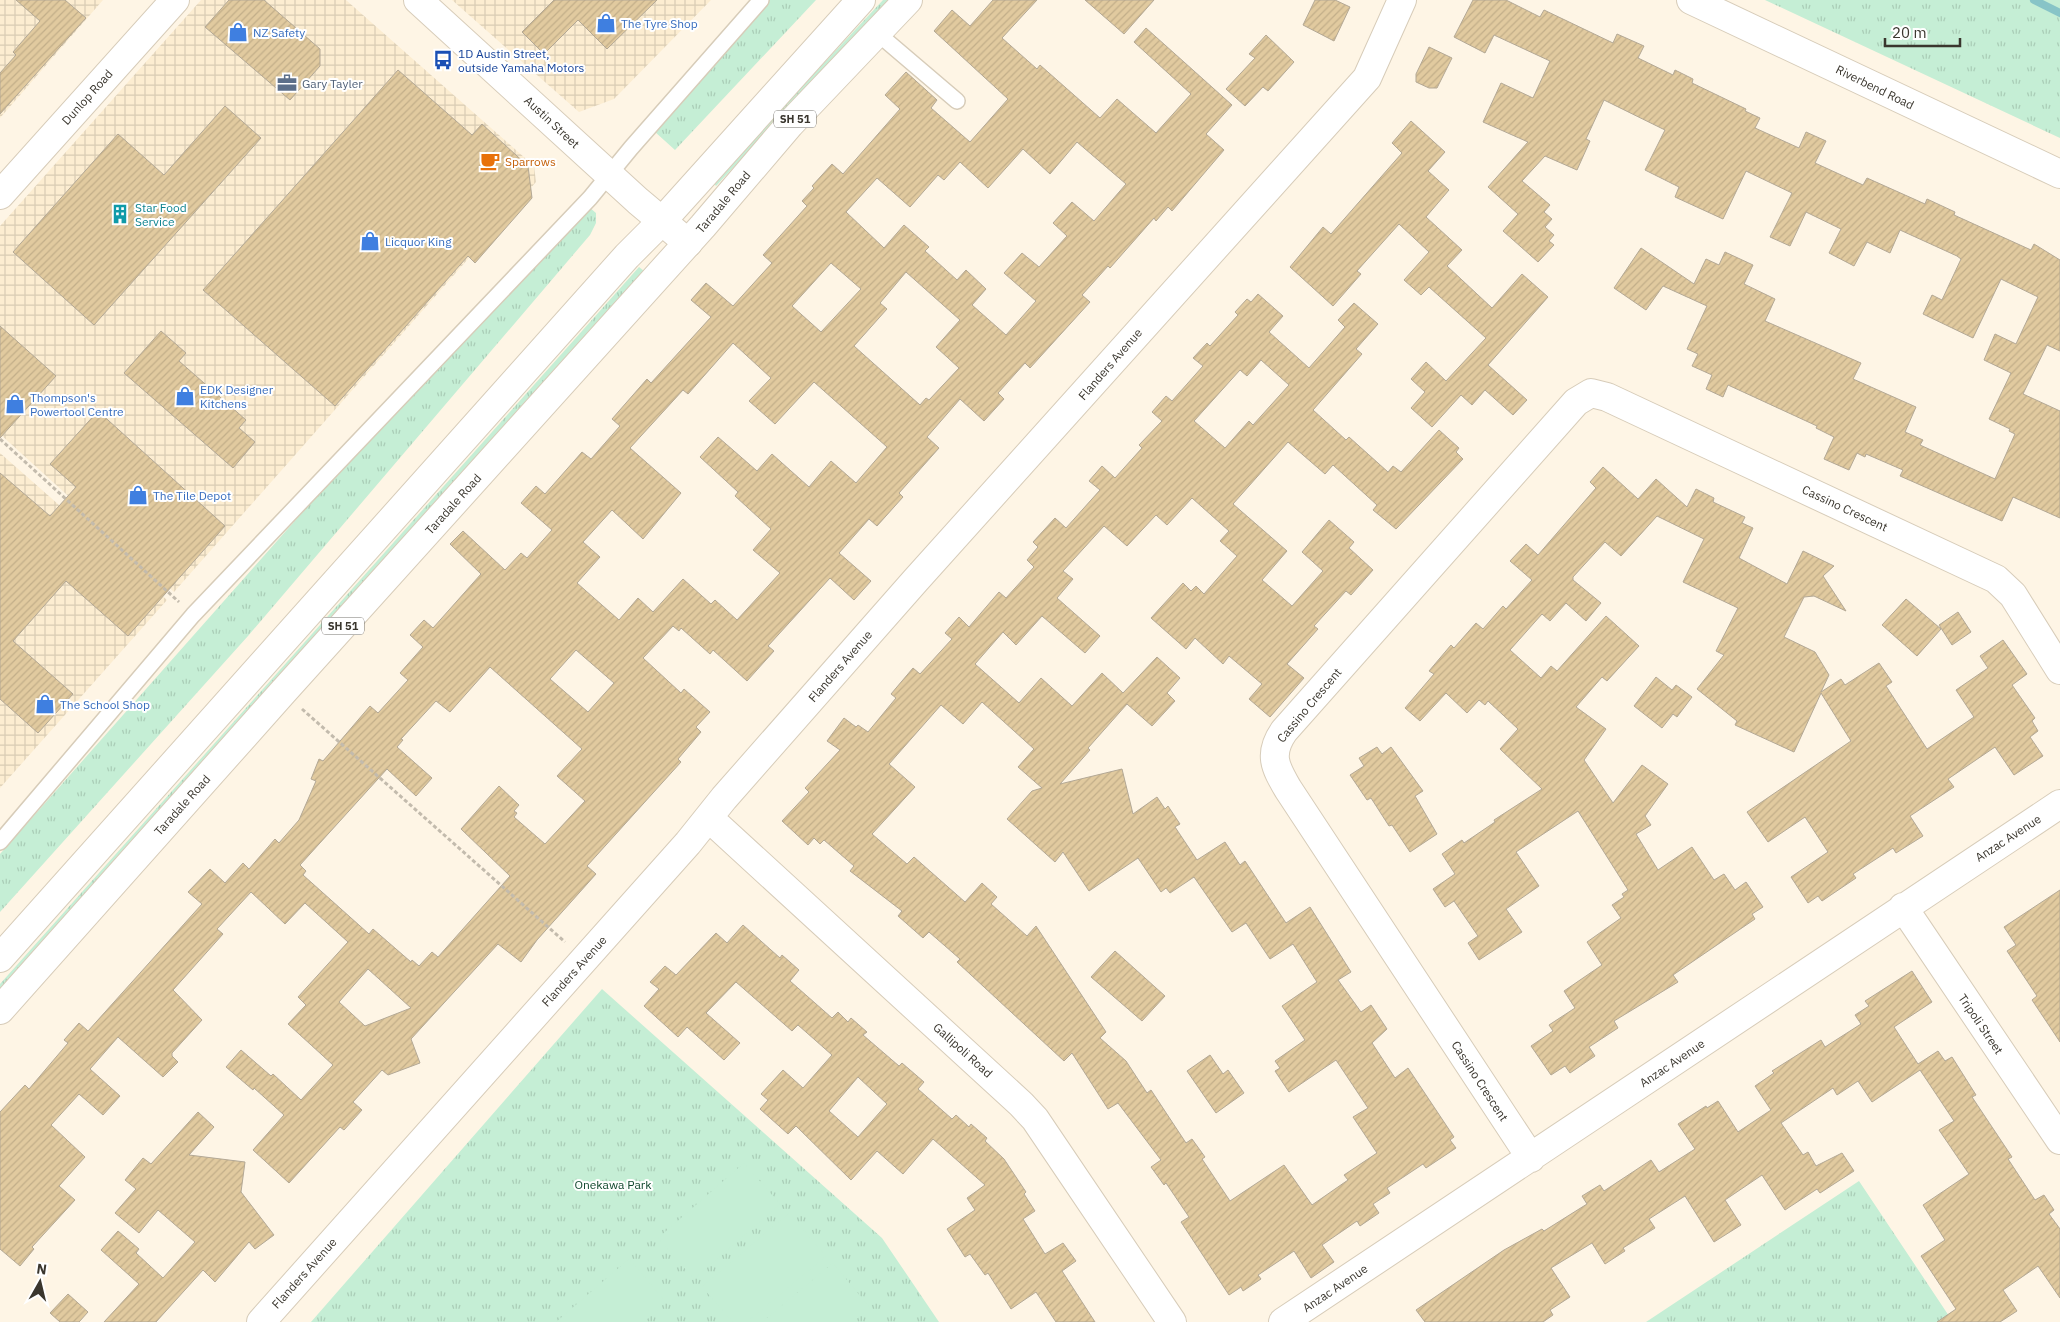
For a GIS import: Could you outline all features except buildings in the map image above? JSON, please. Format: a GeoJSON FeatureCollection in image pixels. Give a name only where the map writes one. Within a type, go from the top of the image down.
{"type":"FeatureCollection","features":[{"type":"Feature","properties":{"kind":"main road","name":"Dunlop Road"},"geometry":{"type":"LineString","coordinates":[[0,195],[175,0]]}},
{"type":"Feature","properties":{"kind":"main road","name":"Austin Street"},"geometry":{"type":"LineString","coordinates":[[418,0],[608,174],[688,243]]}},
{"type":"Feature","properties":{"kind":"main road","name":"SH 51"},"geometry":{"type":"LineString","coordinates":[[0,958],[627,256],[662,221],[861,0]]}},
{"type":"Feature","properties":{"kind":"main road","name":"Taradale Road"},"geometry":{"type":"LineString","coordinates":[[0,1010],[283,692],[688,243],[784,131],[908,0]]}},
{"type":"Feature","properties":{"kind":"main road","name":"Flanders Avenue"},"geometry":{"type":"LineString","coordinates":[[260,1322],[584,960],[915,581],[1366,78],[1402,0]]}},
{"type":"Feature","properties":{"kind":"main road","name":"Riverbend Road"},"geometry":{"type":"LineString","coordinates":[[1691,0],[2060,174]]}},
{"type":"Feature","properties":{"kind":"main road","name":"Cassino Crescent"},"geometry":{"type":"LineString","coordinates":[[1531,1158],[1288,789],[1277,771],[1274,758],[1276,743],[1284,731],[1576,402],[1589,384],[1607,397],[1996,579],[2013,595],[2060,670]]}},
{"type":"Feature","properties":{"kind":"main road","name":"Anzac Avenue"},"geometry":{"type":"LineString","coordinates":[[1283,1322],[2060,804]]}},
{"type":"Feature","properties":{"kind":"main road","name":"Gallipoli Road"},"geometry":{"type":"LineString","coordinates":[[709,818],[1021,1104],[1035,1119],[1172,1322]]}},
{"type":"Feature","properties":{"kind":"main road","name":"Tripoli Street"},"geometry":{"type":"LineString","coordinates":[[1903,907],[2060,1140]]}},
{"type":"Feature","properties":{"kind":"lane"},"geometry":{"type":"LineString","coordinates":[[0,842],[193,615],[590,198],[608,174],[761,0]]}},
{"type":"Feature","properties":{"kind":"lane"},"geometry":{"type":"LineString","coordinates":[[876,32],[957,101]]}},
{"type":"Feature","properties":{"kind":"path"},"geometry":{"type":"LineString","coordinates":[[0,440],[193,615]]}},
{"type":"Feature","properties":{"kind":"path"},"geometry":{"type":"LineString","coordinates":[[283,692],[584,960]]}},
{"type":"Feature","properties":{"kind":"shaded area"},"geometry":{"type":"Polygon","coordinates":[[[0,0],[103,0],[0,118],[0,0]]]}},
{"type":"Feature","properties":{"kind":"shaded area"},"geometry":{"type":"Polygon","coordinates":[[[201,0],[346,0],[534,166],[536,182],[174,592],[0,434],[0,226],[201,0]]]}},
{"type":"Feature","properties":{"kind":"shaded area"},"geometry":{"type":"Polygon","coordinates":[[[452,0],[711,0],[614,99],[579,112],[452,0]]]}},
{"type":"Feature","properties":{"kind":"shaded area"},"geometry":{"type":"Polygon","coordinates":[[[0,453],[167,600],[0,788],[0,453]]]}},
{"type":"Feature","properties":{"kind":"green space"},"geometry":{"type":"Polygon","coordinates":[[[759,0],[816,0],[675,150],[644,122],[759,0]]]}},
{"type":"Feature","properties":{"kind":"green space"},"geometry":{"type":"Polygon","coordinates":[[[883,0],[889,0],[716,186],[713,182],[883,0]]]}},
{"type":"Feature","properties":{"kind":"green space"},"geometry":{"type":"Polygon","coordinates":[[[1765,0],[2060,0],[2060,138],[1765,0]]]}},
{"type":"Feature","properties":{"kind":"green space"},"geometry":{"type":"Polygon","coordinates":[[[589,207],[596,213],[596,223],[590,235],[248,636],[0,912],[0,854],[563,218],[589,207]]]}},
{"type":"Feature","properties":{"kind":"green space"},"geometry":{"type":"Polygon","coordinates":[[[639,267],[644,271],[0,991],[0,984],[639,267]]]}},
{"type":"Feature","properties":{"kind":"green space","name":"Onekawa Park"},"geometry":{"type":"Polygon","coordinates":[[[602,989],[882,1238],[939,1322],[311,1322],[602,989]]]}},
{"type":"Feature","properties":{"kind":"green space"},"geometry":{"type":"Polygon","coordinates":[[[744,1163],[780,1204],[694,1279],[658,1238],[744,1163]]]}},
{"type":"Feature","properties":{"kind":"green space"},"geometry":{"type":"Polygon","coordinates":[[[1859,1181],[1953,1322],[1646,1322],[1859,1181]]]}},
{"type":"Feature","properties":{"kind":"green space"},"geometry":{"type":"Polygon","coordinates":[[[789,1213],[826,1256],[747,1322],[733,1322],[702,1287],[789,1213]]]}},
{"type":"Feature","properties":{"kind":"green space"},"geometry":{"type":"Polygon","coordinates":[[[629,1259],[666,1302],[644,1322],[556,1322],[629,1259]]]}},
{"type":"Feature","properties":{"kind":"green space"},"geometry":{"type":"Polygon","coordinates":[[[833,1263],[870,1308],[853,1322],[762,1322],[833,1263]]]}},
{"type":"Feature","properties":{"kind":"waterway"},"geometry":{"type":"LineString","coordinates":[[2034,0],[2060,13]]}},
{"type":"Feature","properties":{"kind":"place","name":"The Tyre Shop"},"geometry":{"type":"Point","coordinates":[606,23]}},
{"type":"Feature","properties":{"kind":"place","name":"NZ Safety"},"geometry":{"type":"Point","coordinates":[238,32]}},
{"type":"Feature","properties":{"kind":"place","name":"1D Austin Street, outside Yamaha Motors"},"geometry":{"type":"Point","coordinates":[443,60]}},
{"type":"Feature","properties":{"kind":"place","name":"Gary Tayler"},"geometry":{"type":"Point","coordinates":[287,83]}},
{"type":"Feature","properties":{"kind":"place","name":"Sparrows"},"geometry":{"type":"Point","coordinates":[490,161]}},
{"type":"Feature","properties":{"kind":"place","name":"Star Food Service"},"geometry":{"type":"Point","coordinates":[120,214]}},
{"type":"Feature","properties":{"kind":"place","name":"Licquor King"},"geometry":{"type":"Point","coordinates":[370,241]}},
{"type":"Feature","properties":{"kind":"place","name":"EDK Designer Kitchens"},"geometry":{"type":"Point","coordinates":[185,396]}},
{"type":"Feature","properties":{"kind":"place","name":"Thompson's Powertool Centre"},"geometry":{"type":"Point","coordinates":[15,404]}},
{"type":"Feature","properties":{"kind":"place","name":"The Tile Depot"},"geometry":{"type":"Point","coordinates":[138,495]}},
{"type":"Feature","properties":{"kind":"place","name":"The School Shop"},"geometry":{"type":"Point","coordinates":[45,704]}}]}
